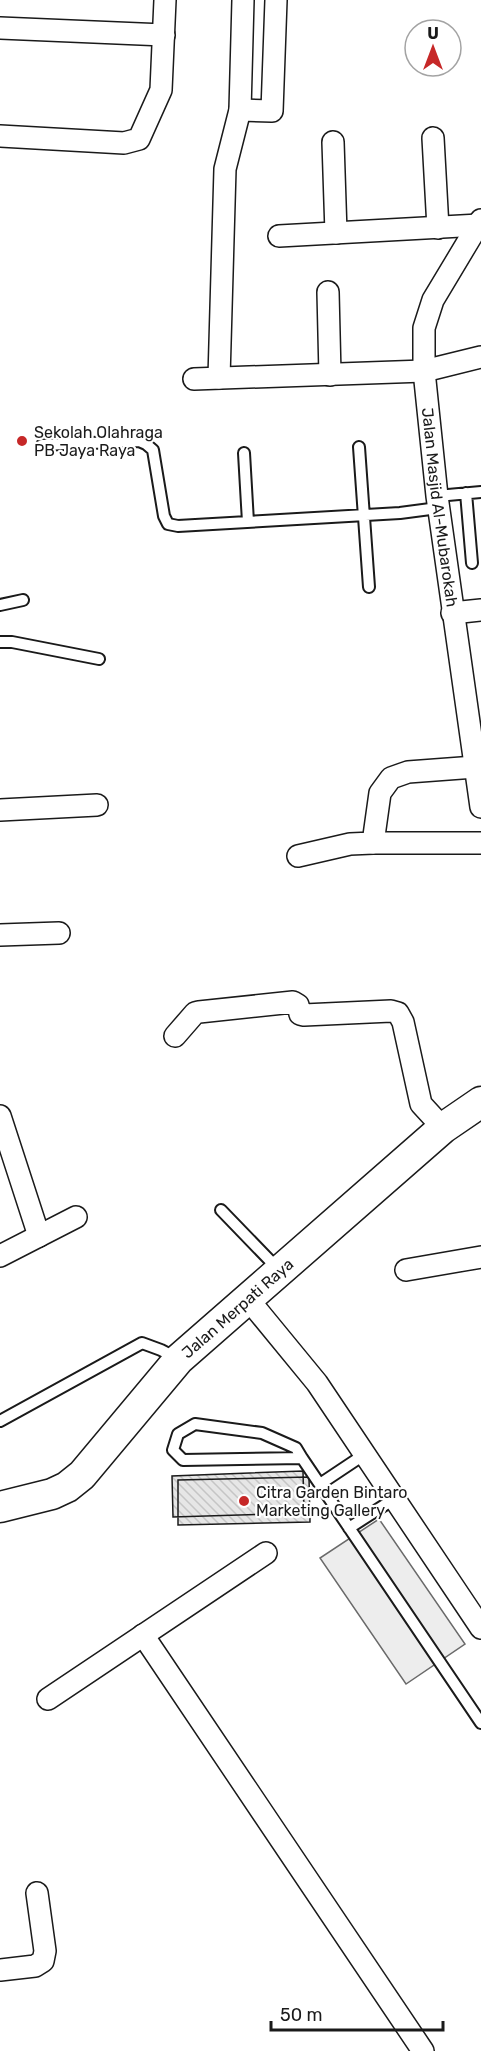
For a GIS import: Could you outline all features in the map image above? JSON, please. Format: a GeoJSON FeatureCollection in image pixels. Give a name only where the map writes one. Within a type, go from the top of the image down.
{"type":"FeatureCollection","features":[{"type":"Feature","properties":{"kind":"main road","name":"Jalan Merpati Raya"},"geometry":{"type":"LineString","coordinates":[[0,1507],[52,1494],[67,1487],[82,1475],[179,1359],[443,1128],[481,1102]]}},
{"type":"Feature","properties":{"kind":"street"},"geometry":{"type":"LineString","coordinates":[[0,136],[124,143],[139,139],[161,90],[165,0]]}},
{"type":"Feature","properties":{"kind":"street"},"geometry":{"type":"LineString","coordinates":[[219,378],[225,169],[240,110],[243,0]]}},
{"type":"Feature","properties":{"kind":"street"},"geometry":{"type":"LineString","coordinates":[[240,110],[272,111],[276,0]]}},
{"type":"Feature","properties":{"kind":"street"},"geometry":{"type":"LineString","coordinates":[[0,28],[164,35]]}},
{"type":"Feature","properties":{"kind":"street"},"geometry":{"type":"LineString","coordinates":[[433,138],[438,228]]}},
{"type":"Feature","properties":{"kind":"street"},"geometry":{"type":"LineString","coordinates":[[333,142],[336,233]]}},
{"type":"Feature","properties":{"kind":"street"},"geometry":{"type":"LineString","coordinates":[[279,236],[438,228],[480,223]]}},
{"type":"Feature","properties":{"kind":"street","name":"Jalan Masjid Al-Mubarokah"},"geometry":{"type":"LineString","coordinates":[[480,223],[433,300],[424,328],[424,371],[452,613],[481,807]]}},
{"type":"Feature","properties":{"kind":"street"},"geometry":{"type":"LineString","coordinates":[[328,292],[330,375]]}},
{"type":"Feature","properties":{"kind":"street"},"geometry":{"type":"LineString","coordinates":[[194,380],[424,371],[481,357]]}},
{"type":"Feature","properties":{"kind":"street"},"geometry":{"type":"LineString","coordinates":[[452,613],[481,610]]}},
{"type":"Feature","properties":{"kind":"street"},"geometry":{"type":"LineString","coordinates":[[373,843],[380,793],[392,778],[408,772],[475,767]]}},
{"type":"Feature","properties":{"kind":"street"},"geometry":{"type":"LineString","coordinates":[[0,810],[97,805]]}},
{"type":"Feature","properties":{"kind":"street"},"geometry":{"type":"LineString","coordinates":[[298,856],[350,844],[481,843]]}},
{"type":"Feature","properties":{"kind":"street"},"geometry":{"type":"LineString","coordinates":[[0,935],[59,933]]}},
{"type":"Feature","properties":{"kind":"street"},"geometry":{"type":"LineString","coordinates":[[175,1036],[195,1013],[200,1012],[293,1002],[298,1005],[300,1014],[304,1015],[391,1011],[398,1014],[403,1022],[421,1104],[443,1128]]}},
{"type":"Feature","properties":{"kind":"street"},"geometry":{"type":"LineString","coordinates":[[0,1116],[39,1236]]}},
{"type":"Feature","properties":{"kind":"street"},"geometry":{"type":"LineString","coordinates":[[0,1256],[76,1217]]}},
{"type":"Feature","properties":{"kind":"street"},"geometry":{"type":"LineString","coordinates":[[406,1270],[481,1257]]}},
{"type":"Feature","properties":{"kind":"street"},"geometry":{"type":"LineString","coordinates":[[248,1299],[317,1383],[481,1628]]}},
{"type":"Feature","properties":{"kind":"street"},"geometry":{"type":"LineString","coordinates":[[48,1699],[266,1553]]}},
{"type":"Feature","properties":{"kind":"street"},"geometry":{"type":"LineString","coordinates":[[143,1635],[423,2051]]}},
{"type":"Feature","properties":{"kind":"street"},"geometry":{"type":"LineString","coordinates":[[0,1970],[35,1966],[43,1961],[45,1951],[37,1893]]}},
{"type":"Feature","properties":{"kind":"lane"},"geometry":{"type":"LineString","coordinates":[[42,445],[139,441],[146,444],[153,450],[164,516],[168,524],[178,526],[364,515],[438,502],[466,493],[481,492]]}},
{"type":"Feature","properties":{"kind":"lane"},"geometry":{"type":"LineString","coordinates":[[359,447],[369,587]]}},
{"type":"Feature","properties":{"kind":"lane"},"geometry":{"type":"LineString","coordinates":[[244,453],[248,522]]}},
{"type":"Feature","properties":{"kind":"lane"},"geometry":{"type":"LineString","coordinates":[[466,493],[472,563]]}},
{"type":"Feature","properties":{"kind":"lane"},"geometry":{"type":"LineString","coordinates":[[0,605],[24,600]]}},
{"type":"Feature","properties":{"kind":"lane"},"geometry":{"type":"LineString","coordinates":[[0,642],[12,642],[99,659]]}},
{"type":"Feature","properties":{"kind":"lane"},"geometry":{"type":"LineString","coordinates":[[221,1210],[280,1271]]}},
{"type":"Feature","properties":{"kind":"lane"},"geometry":{"type":"LineString","coordinates":[[0,1421],[142,1343],[179,1359]]}},
{"type":"Feature","properties":{"kind":"lane"},"geometry":{"type":"LineString","coordinates":[[302,1458],[183,1460],[174,1450],[178,1434],[195,1424],[262,1433],[296,1448],[481,1723]]}},
{"type":"Feature","properties":{"kind":"lane"},"geometry":{"type":"LineString","coordinates":[[320,1484],[365,1454]]}},
{"type":"Feature","properties":{"kind":"lane"},"geometry":{"type":"LineString","coordinates":[[350,1528],[394,1499]]}},
{"type":"Feature","properties":{"kind":"shaded area"},"geometry":{"type":"Polygon","coordinates":[[[379,1519],[465,1644],[406,1684],[320,1558],[379,1519]]]}},
{"type":"Feature","properties":{"kind":"building","name":"Citra Garden Bintaro Marketing Gallery"},"geometry":{"type":"Polygon","coordinates":[[[303,1471],[304,1513],[173,1517],[172,1476],[303,1471]]]}},
{"type":"Feature","properties":{"kind":"building","name":"Citra Garden Bintaro Marketing Gallery"},"geometry":{"type":"Polygon","coordinates":[[[309,1477],[310,1522],[178,1525],[178,1480],[309,1477]]]}},
{"type":"Feature","properties":{"kind":"place","name":"Sekolah Olahraga PB Jaya Raya"},"geometry":{"type":"Point","coordinates":[22,441]}},
{"type":"Feature","properties":{"kind":"place","name":"Citra Garden Bintaro Marketing Gallery"},"geometry":{"type":"Point","coordinates":[244,1501]}}]}
